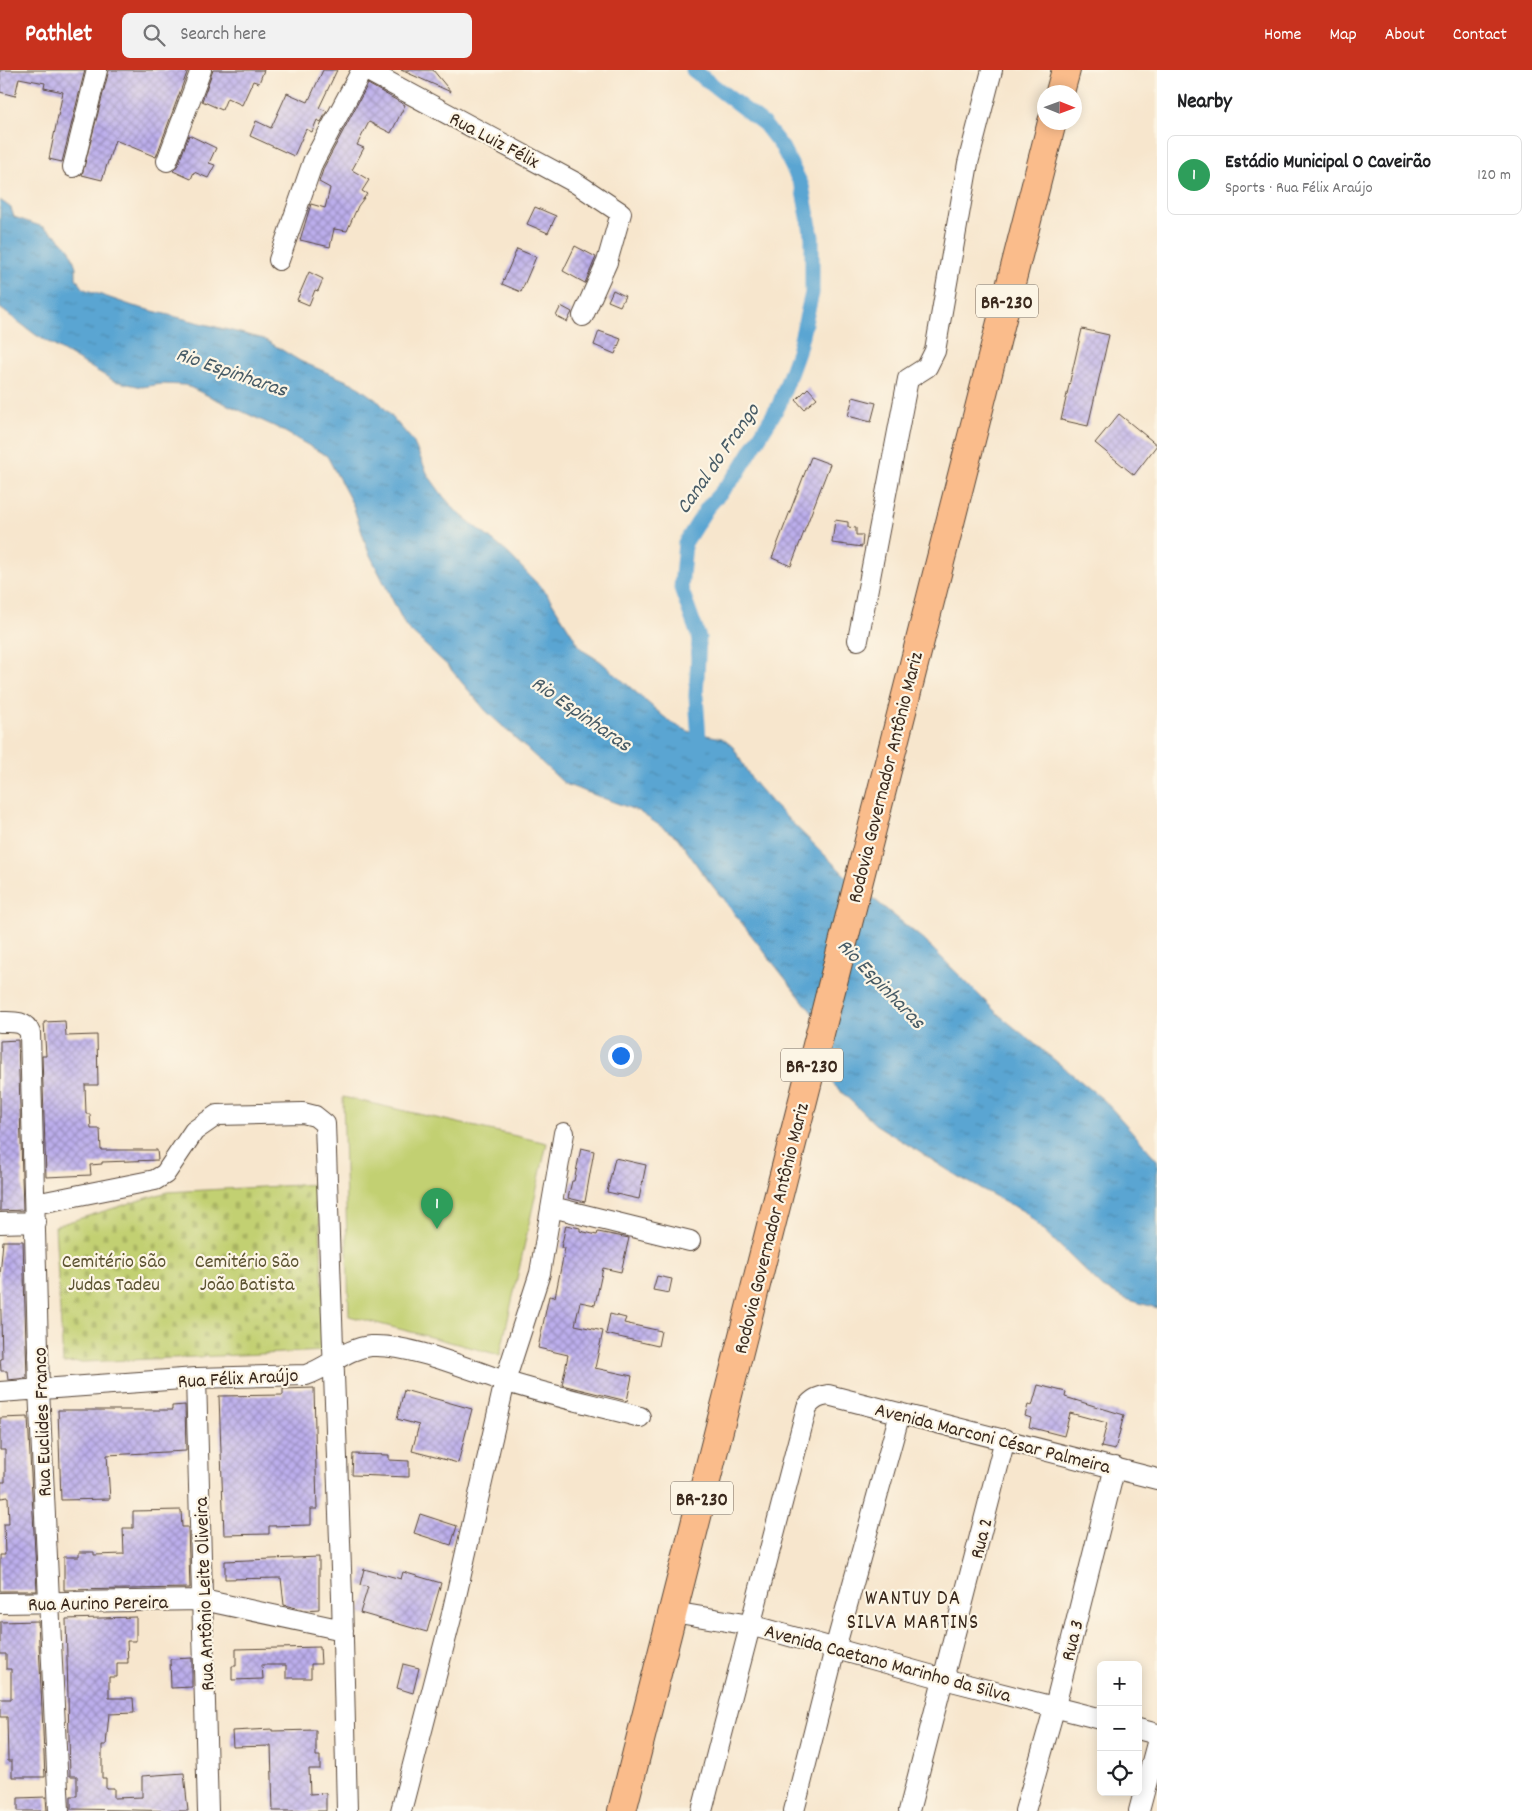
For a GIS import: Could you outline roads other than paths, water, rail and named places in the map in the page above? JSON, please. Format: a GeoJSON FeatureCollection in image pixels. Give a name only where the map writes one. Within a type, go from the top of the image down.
{"type":"FeatureCollection","features":[{"type":"Feature","properties":{"kind":"highway"},"geometry":{"type":"LineString","coordinates":[[1062,85],[1066,70]]}},
{"type":"Feature","properties":{"kind":"highway","name":"Rodovia Governador Antônio Mariz"},"geometry":{"type":"LineString","coordinates":[[622,1811],[1050,130]]}},
{"type":"Feature","properties":{"kind":"street"},"geometry":{"type":"LineString","coordinates":[[73,167],[97,70]]}},
{"type":"Feature","properties":{"kind":"street"},"geometry":{"type":"LineString","coordinates":[[167,161],[201,70]]}},
{"type":"Feature","properties":{"kind":"street"},"geometry":{"type":"LineString","coordinates":[[279,260],[312,162],[364,70]]}},
{"type":"Feature","properties":{"kind":"street","name":"Rua Luiz Félix"},"geometry":{"type":"LineString","coordinates":[[364,70],[576,183],[621,213],[607,262],[583,316]]}},
{"type":"Feature","properties":{"kind":"street"},"geometry":{"type":"LineString","coordinates":[[858,640],[908,379],[927,367],[935,351],[968,163],[992,70]]}},
{"type":"Feature","properties":{"kind":"street","name":"Rua Euclides Franco"},"geometry":{"type":"LineString","coordinates":[[0,1022],[21,1023],[27,1027],[30,1033],[39,1389],[59,1811]]}},
{"type":"Feature","properties":{"kind":"street"},"geometry":{"type":"LineString","coordinates":[[0,1223],[155,1180],[166,1174],[194,1131],[217,1116],[304,1113],[316,1116],[324,1124],[343,1630],[347,1811]]}},
{"type":"Feature","properties":{"kind":"street"},"geometry":{"type":"LineString","coordinates":[[401,1811],[451,1618],[505,1381],[540,1273],[564,1133]]}},
{"type":"Feature","properties":{"kind":"street"},"geometry":{"type":"LineString","coordinates":[[552,1207],[690,1241]]}},
{"type":"Feature","properties":{"kind":"street","name":"Rua Félix Araújo"},"geometry":{"type":"LineString","coordinates":[[0,1392],[196,1378],[306,1375],[321,1370],[351,1349],[372,1346],[428,1355],[505,1381],[640,1417]]}},
{"type":"Feature","properties":{"kind":"street","name":"Rua Antônio Leite Oliveira"},"geometry":{"type":"LineString","coordinates":[[196,1378],[204,1600],[208,1811]]}},
{"type":"Feature","properties":{"kind":"street","name":"Avenida Marconi César Palmeira"},"geometry":{"type":"LineString","coordinates":[[750,1625],[807,1407],[818,1397],[828,1395],[1157,1479]]}},
{"type":"Feature","properties":{"kind":"street"},"geometry":{"type":"LineString","coordinates":[[794,1811],[835,1649],[900,1413]]}},
{"type":"Feature","properties":{"kind":"street","name":"Rua 2"},"geometry":{"type":"LineString","coordinates":[[908,1811],[944,1679],[1005,1439]]}},
{"type":"Feature","properties":{"kind":"street","name":"Rua 3"},"geometry":{"type":"LineString","coordinates":[[1025,1811],[1054,1706],[1114,1467]]}},
{"type":"Feature","properties":{"kind":"street","name":"Rua Aurino Pereira"},"geometry":{"type":"LineString","coordinates":[[0,1603],[204,1600],[343,1630]]}},
{"type":"Feature","properties":{"kind":"street","name":"Avenida Caetano Marinho da Silva"},"geometry":{"type":"LineString","coordinates":[[673,1612],[750,1625],[944,1679],[1097,1718]]}},
{"type":"Feature","properties":{"kind":"street"},"geometry":{"type":"LineString","coordinates":[[702,1811],[750,1625]]}},
{"type":"Feature","properties":{"kind":"street"},"geometry":{"type":"LineString","coordinates":[[1142,1730],[1157,1734]]}},
{"type":"Feature","properties":{"kind":"street"},"geometry":{"type":"LineString","coordinates":[[1140,1811],[1157,1743]]}},
{"type":"Feature","properties":{"kind":"water","name":"Rio Espinharas"},"geometry":{"type":"Polygon","coordinates":[[[0,200],[11,208],[14,217],[43,227],[57,236],[70,250],[76,267],[76,278],[84,289],[133,306],[264,339],[300,361],[354,384],[379,402],[413,441],[428,475],[443,496],[456,511],[508,553],[547,594],[582,650],[600,661],[670,722],[690,732],[722,738],[733,747],[752,780],[771,802],[856,886],[821,1024],[701,871],[677,837],[638,811],[565,784],[486,711],[448,666],[406,627],[368,551],[353,505],[327,456],[278,428],[185,385],[162,384],[142,387],[114,381],[36,335],[0,308],[0,200]]]}},
{"type":"Feature","properties":{"kind":"water","name":"Rio Espinharas"},"geometry":{"type":"Polygon","coordinates":[[[859,887],[924,940],[999,1015],[1105,1101],[1157,1160],[1157,1308],[1126,1299],[1103,1288],[1025,1212],[959,1177],[875,1124],[832,1083],[834,1039],[825,1027],[859,887]]]}},
{"type":"Feature","properties":{"kind":"waterway","name":"Canal do Frango"},"geometry":{"type":"LineString","coordinates":[[693,70],[764,124],[782,147],[802,186],[812,237],[812,293],[798,352],[779,405],[737,474],[707,508],[685,543],[681,588],[699,638],[696,696],[700,753]]}},
{"type":"Feature","properties":{"kind":"place","name":"Estádio Municipal O Caveirão"},"geometry":{"type":"Point","coordinates":[437,1229]}},
{"type":"Feature","properties":{"kind":"district","name":"WANTUY DA SILVA MARTINS"},"geometry":{"type":"Point","coordinates":[913,1609]}},
{"type":"Feature","properties":{"kind":"park label","name":"Cemitério São Judas Tadeu"},"geometry":{"type":"Point","coordinates":[114,1272]}},
{"type":"Feature","properties":{"kind":"park label","name":"Cemitério São João Batista"},"geometry":{"type":"Point","coordinates":[247,1272]}}]}
